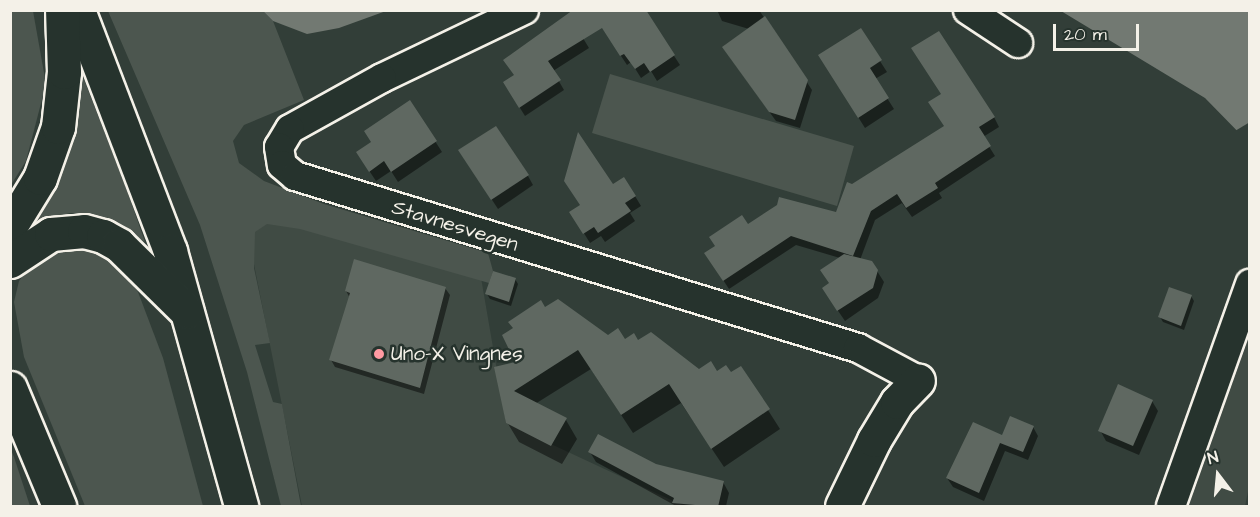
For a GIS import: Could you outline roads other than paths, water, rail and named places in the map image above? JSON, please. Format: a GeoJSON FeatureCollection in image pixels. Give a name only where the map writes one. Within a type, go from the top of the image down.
{"type":"FeatureCollection","features":[{"type":"Feature","properties":{"kind":"main road"},"geometry":{"type":"LineString","coordinates":[[10,227],[40,178],[58,127],[64,72],[62,10]]}},
{"type":"Feature","properties":{"kind":"main road"},"geometry":{"type":"LineString","coordinates":[[78,10],[147,184],[188,313],[241,507]]}},
{"type":"Feature","properties":{"kind":"main road"},"geometry":{"type":"LineString","coordinates":[[10,261],[51,234],[84,231],[103,236],[124,249],[188,313]]}},
{"type":"Feature","properties":{"kind":"main road"},"geometry":{"type":"LineString","coordinates":[[842,507],[874,441],[897,402],[918,380]]}},
{"type":"Feature","properties":{"kind":"main road"},"geometry":{"type":"LineString","coordinates":[[10,388],[59,507]]}},
{"type":"Feature","properties":{"kind":"street","name":"Stavnesvegen"},"geometry":{"type":"LineString","coordinates":[[524,10],[381,78],[290,129],[279,147],[282,165],[295,176],[858,348],[918,380]]}},
{"type":"Feature","properties":{"kind":"street"},"geometry":{"type":"LineString","coordinates":[[968,10],[1018,43]]}},
{"type":"Feature","properties":{"kind":"street"},"geometry":{"type":"LineString","coordinates":[[1171,507],[1250,284]]}},
{"type":"Feature","properties":{"kind":"place","name":"Uno-X Vingnes"},"geometry":{"type":"Point","coordinates":[379,354]}}]}
